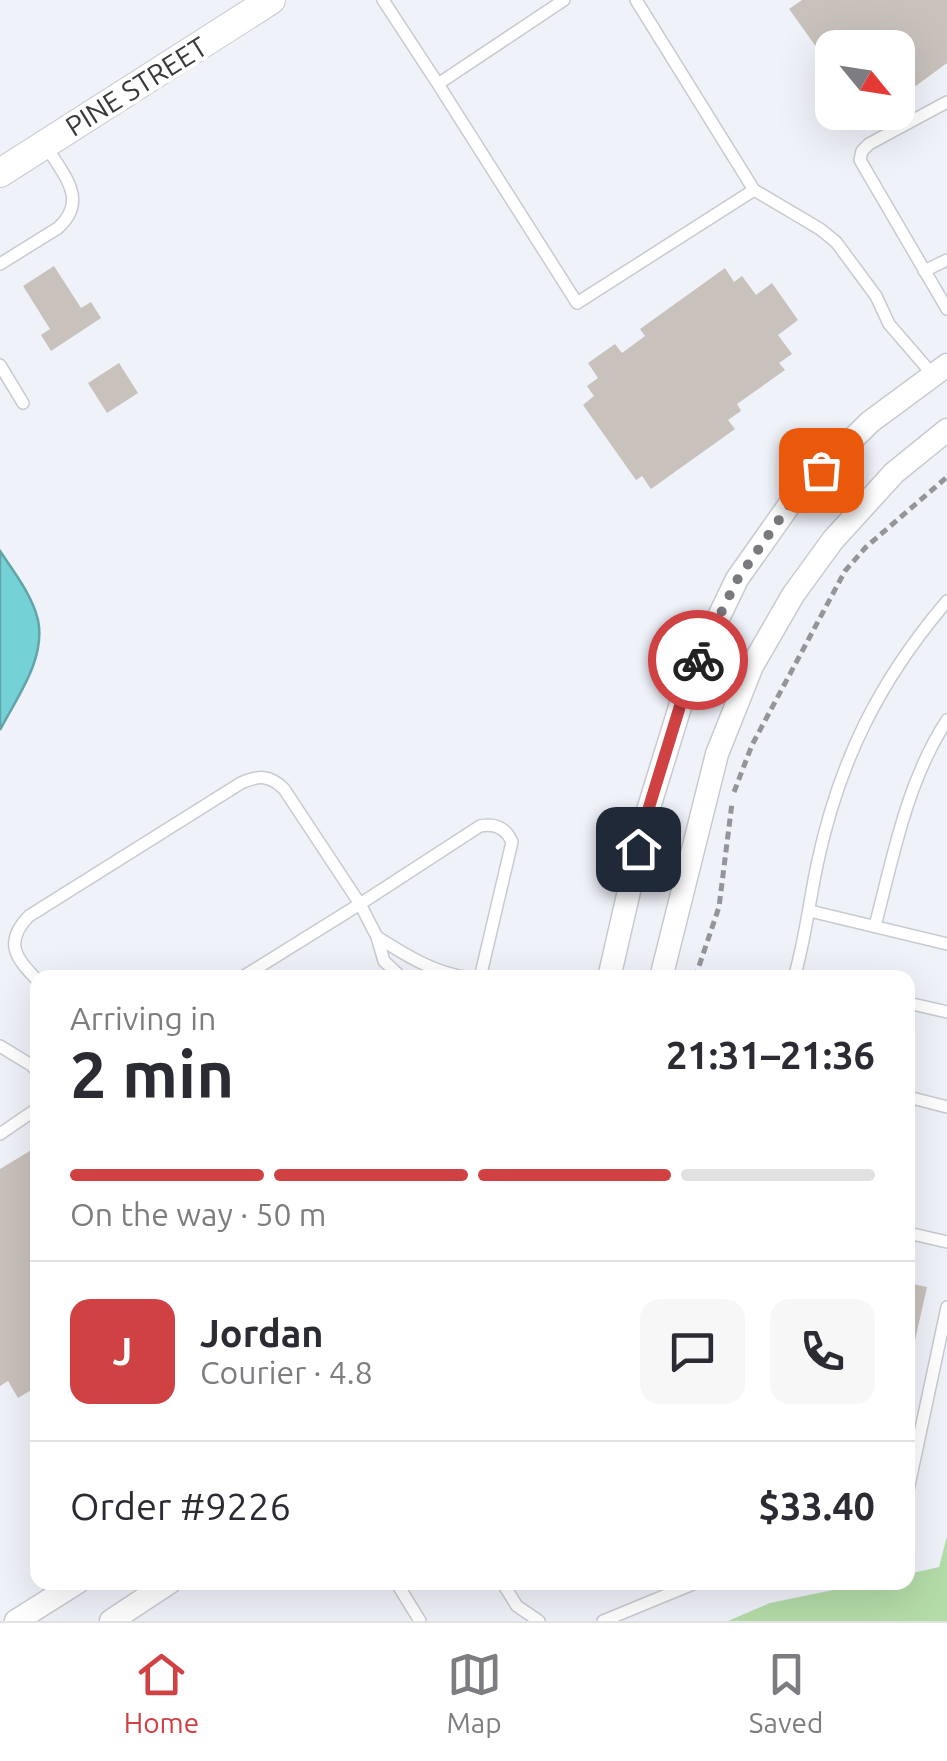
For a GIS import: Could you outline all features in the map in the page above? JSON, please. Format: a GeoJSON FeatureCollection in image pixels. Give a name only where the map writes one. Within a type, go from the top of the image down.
{"type":"FeatureCollection","features":[{"type":"Feature","properties":{"kind":"street","name":"PINE STREET"},"geometry":{"type":"LineString","coordinates":[[0,172],[239,14],[271,0]]}},
{"type":"Feature","properties":{"kind":"street"},"geometry":{"type":"LineString","coordinates":[[611,970],[646,817],[688,680],[737,580],[797,494],[870,422],[940,370]]}},
{"type":"Feature","properties":{"kind":"street"},"geometry":{"type":"LineString","coordinates":[[664,970],[717,754],[752,666],[793,595],[832,540],[894,473],[947,430]]}},
{"type":"Feature","properties":{"kind":"street"},"geometry":{"type":"LineString","coordinates":[[16,1621],[65,1590]]}},
{"type":"Feature","properties":{"kind":"street"},"geometry":{"type":"LineString","coordinates":[[111,1621],[158,1590]]}},
{"type":"Feature","properties":{"kind":"lane"},"geometry":{"type":"LineString","coordinates":[[383,0],[577,303],[754,190]]}},
{"type":"Feature","properties":{"kind":"lane"},"geometry":{"type":"LineString","coordinates":[[438,84],[564,0]]}},
{"type":"Feature","properties":{"kind":"lane"},"geometry":{"type":"LineString","coordinates":[[636,0],[754,190],[836,242],[876,296],[889,324],[940,370]]}},
{"type":"Feature","properties":{"kind":"lane"},"geometry":{"type":"LineString","coordinates":[[947,102],[869,144],[860,160],[947,309]]}},
{"type":"Feature","properties":{"kind":"lane"},"geometry":{"type":"LineString","coordinates":[[0,264],[58,228],[73,208],[72,192],[45,144]]}},
{"type":"Feature","properties":{"kind":"lane"},"geometry":{"type":"LineString","coordinates":[[924,271],[947,260]]}},
{"type":"Feature","properties":{"kind":"lane"},"geometry":{"type":"LineString","coordinates":[[0,366],[23,402]]}},
{"type":"Feature","properties":{"kind":"lane"},"geometry":{"type":"LineString","coordinates":[[797,970],[817,866],[842,773],[880,692],[947,600]]}},
{"type":"Feature","properties":{"kind":"lane"},"geometry":{"type":"LineString","coordinates":[[875,926],[904,817],[926,758],[947,720]]}},
{"type":"Feature","properties":{"kind":"lane"},"geometry":{"type":"LineString","coordinates":[[30,973],[14,949],[21,924],[29,916],[242,783],[265,776],[284,788],[360,904],[384,961],[394,970]]}},
{"type":"Feature","properties":{"kind":"lane"},"geometry":{"type":"LineString","coordinates":[[254,970],[480,826],[489,824],[508,833],[512,852],[482,970]]}},
{"type":"Feature","properties":{"kind":"lane"},"geometry":{"type":"LineString","coordinates":[[810,911],[947,944]]}},
{"type":"Feature","properties":{"kind":"lane"},"geometry":{"type":"LineString","coordinates":[[377,937],[436,970]]}},
{"type":"Feature","properties":{"kind":"lane"},"geometry":{"type":"LineString","coordinates":[[915,1005],[947,1012]]}},
{"type":"Feature","properties":{"kind":"lane"},"geometry":{"type":"LineString","coordinates":[[0,1046],[30,1064]]}},
{"type":"Feature","properties":{"kind":"lane"},"geometry":{"type":"LineString","coordinates":[[915,1099],[947,1107]]}},
{"type":"Feature","properties":{"kind":"lane"},"geometry":{"type":"LineString","coordinates":[[0,1134],[30,1113]]}},
{"type":"Feature","properties":{"kind":"lane"},"geometry":{"type":"LineString","coordinates":[[915,1235],[947,1242]]}},
{"type":"Feature","properties":{"kind":"lane"},"geometry":{"type":"LineString","coordinates":[[915,1457],[947,1307]]}},
{"type":"Feature","properties":{"kind":"lane"},"geometry":{"type":"LineString","coordinates":[[401,1590],[420,1621]]}},
{"type":"Feature","properties":{"kind":"lane"},"geometry":{"type":"LineString","coordinates":[[507,1590],[517,1606],[539,1621]]}},
{"type":"Feature","properties":{"kind":"lane"},"geometry":{"type":"LineString","coordinates":[[603,1621],[679,1590]]}},
{"type":"Feature","properties":{"kind":"path"},"geometry":{"type":"LineString","coordinates":[[698,970],[719,906],[732,797],[752,745],[845,571],[866,547],[947,477]]}},
{"type":"Feature","properties":{"kind":"green space"},"geometry":{"type":"Polygon","coordinates":[[[947,1536],[947,1621],[728,1621],[770,1603],[833,1590],[915,1590],[915,1572],[939,1567],[947,1536]]]}},
{"type":"Feature","properties":{"kind":"water"},"geometry":{"type":"Polygon","coordinates":[[[0,551],[32,602],[39,635],[34,663],[0,730],[0,551]]]}},
{"type":"Feature","properties":{"kind":"building"},"geometry":{"type":"Polygon","coordinates":[[[802,0],[947,0],[947,63],[915,87],[915,30],[815,30],[815,45],[789,9],[802,0]]]}},
{"type":"Feature","properties":{"kind":"building"},"geometry":{"type":"Polygon","coordinates":[[[54,266],[81,308],[91,302],[101,318],[51,351],[41,335],[50,329],[23,286],[54,266]]]}},
{"type":"Feature","properties":{"kind":"building"},"geometry":{"type":"Polygon","coordinates":[[[725,268],[734,282],[742,276],[756,295],[772,283],[798,320],[778,335],[792,354],[779,363],[785,370],[737,404],[741,411],[728,420],[735,429],[651,489],[642,476],[636,480],[583,405],[594,396],[587,386],[598,378],[588,363],[615,344],[622,353],[645,336],[640,329],[725,268]]]}},
{"type":"Feature","properties":{"kind":"building"},"geometry":{"type":"Polygon","coordinates":[[[119,363],[138,393],[107,413],[88,383],[119,363]]]}},
{"type":"Feature","properties":{"kind":"building"},"geometry":{"type":"Polygon","coordinates":[[[30,1151],[30,1391],[18,1398],[8,1381],[0,1386],[0,1169],[30,1151]]]}},
{"type":"Feature","properties":{"kind":"building"},"geometry":{"type":"Polygon","coordinates":[[[915,1284],[927,1287],[915,1340],[915,1284]]]}},
{"type":"Feature","properties":{"kind":"way so far"},"geometry":{"type":"LineString","coordinates":[[698,660],[737,580],[797,494],[821,470]]}},
{"type":"Feature","properties":{"kind":"route"},"geometry":{"type":"LineString","coordinates":[[638,849],[688,680],[698,660]]}}]}
